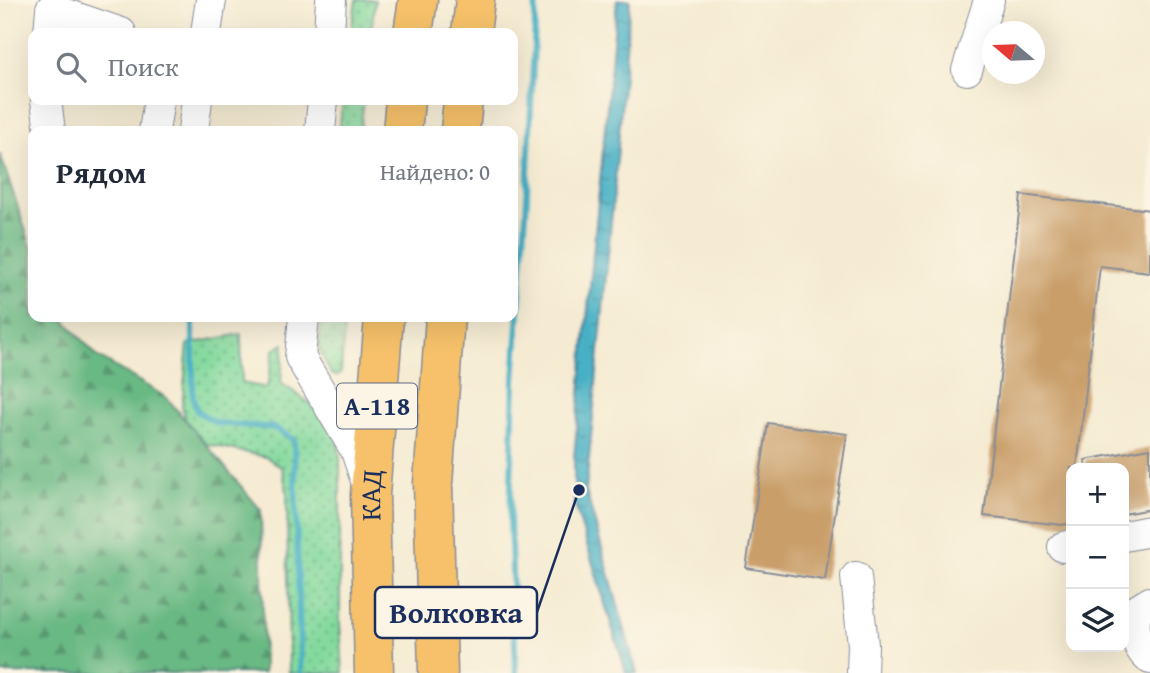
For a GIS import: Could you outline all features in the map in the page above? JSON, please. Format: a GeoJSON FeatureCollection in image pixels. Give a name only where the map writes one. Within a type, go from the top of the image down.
{"type":"FeatureCollection","features":[{"type":"Feature","properties":{"kind":"highway"},"geometry":{"type":"LineString","coordinates":[[414,28],[418,0]]}},
{"type":"Feature","properties":{"kind":"highway"},"geometry":{"type":"LineString","coordinates":[[472,28],[475,0]]}},
{"type":"Feature","properties":{"kind":"highway"},"geometry":{"type":"LineString","coordinates":[[402,126],[405,105]]}},
{"type":"Feature","properties":{"kind":"highway"},"geometry":{"type":"LineString","coordinates":[[460,126],[463,105]]}},
{"type":"Feature","properties":{"kind":"highway","name":"КАД"},"geometry":{"type":"LineString","coordinates":[[374,673],[370,495],[384,322]]}},
{"type":"Feature","properties":{"kind":"highway","name":"А-118"},"geometry":{"type":"LineString","coordinates":[[438,673],[433,482],[444,322]]}},
{"type":"Feature","properties":{"kind":"lane"},"geometry":{"type":"LineString","coordinates":[[207,28],[211,0]]}},
{"type":"Feature","properties":{"kind":"lane"},"geometry":{"type":"LineString","coordinates":[[329,28],[331,0]]}},
{"type":"Feature","properties":{"kind":"lane"},"geometry":{"type":"LineString","coordinates":[[967,70],[989,0]]}},
{"type":"Feature","properties":{"kind":"lane"},"geometry":{"type":"LineString","coordinates":[[49,28],[51,9],[106,28]]}},
{"type":"Feature","properties":{"kind":"lane"},"geometry":{"type":"LineString","coordinates":[[47,105],[49,126]]}},
{"type":"Feature","properties":{"kind":"lane"},"geometry":{"type":"LineString","coordinates":[[155,126],[158,105]]}},
{"type":"Feature","properties":{"kind":"lane"},"geometry":{"type":"LineString","coordinates":[[194,126],[196,105]]}},
{"type":"Feature","properties":{"kind":"lane"},"geometry":{"type":"LineString","coordinates":[[320,126],[323,105]]}},
{"type":"Feature","properties":{"kind":"lane"},"geometry":{"type":"LineString","coordinates":[[304,322],[300,357],[356,451],[370,495]]}},
{"type":"Feature","properties":{"kind":"lane"},"geometry":{"type":"LineString","coordinates":[[1129,535],[1150,531]]}},
{"type":"Feature","properties":{"kind":"lane"},"geometry":{"type":"LineString","coordinates":[[856,577],[863,645],[862,673]]}},
{"type":"Feature","properties":{"kind":"lane"},"geometry":{"type":"LineString","coordinates":[[1150,602],[1137,610],[1135,617],[1139,646],[1143,654],[1150,659]]}},
{"type":"Feature","properties":{"kind":"green space"},"geometry":{"type":"Polygon","coordinates":[[[356,0],[375,0],[372,28],[352,28],[356,0]]]}},
{"type":"Feature","properties":{"kind":"green space"},"geometry":{"type":"Polygon","coordinates":[[[342,105],[363,105],[361,126],[340,126],[342,105]]]}},
{"type":"Feature","properties":{"kind":"green space"},"geometry":{"type":"Polygon","coordinates":[[[0,154],[28,237],[28,322],[66,322],[97,356],[167,398],[261,510],[264,673],[0,673],[0,154]]]}},
{"type":"Feature","properties":{"kind":"green space"},"geometry":{"type":"Polygon","coordinates":[[[321,322],[345,322],[341,372],[337,376],[331,374],[319,348],[321,322]]]}},
{"type":"Feature","properties":{"kind":"green space"},"geometry":{"type":"Polygon","coordinates":[[[241,334],[242,383],[267,388],[274,350],[284,344],[281,383],[321,411],[336,432],[340,457],[340,624],[343,673],[289,673],[287,491],[282,468],[266,457],[192,441],[182,407],[188,344],[241,334]]]}},
{"type":"Feature","properties":{"kind":"water"},"geometry":{"type":"Polygon","coordinates":[[[617,0],[630,0],[586,491],[637,673],[626,673],[574,502],[574,457],[617,0]]]}},
{"type":"Feature","properties":{"kind":"building"},"geometry":{"type":"Polygon","coordinates":[[[1021,195],[1150,210],[1150,272],[1100,266],[1078,463],[1066,463],[1066,524],[984,516],[1021,195]]]}},
{"type":"Feature","properties":{"kind":"building"},"geometry":{"type":"Polygon","coordinates":[[[768,423],[847,434],[825,580],[746,568],[768,423]]]}},
{"type":"Feature","properties":{"kind":"building"},"geometry":{"type":"Polygon","coordinates":[[[1150,448],[1150,509],[1129,513],[1129,463],[1085,463],[1085,460],[1150,448]]]}},
{"type":"Feature","properties":{"kind":"waterway"},"geometry":{"type":"LineString","coordinates":[[516,673],[510,520],[514,380],[526,213],[536,0]]}},
{"type":"Feature","properties":{"kind":"waterway"},"geometry":{"type":"LineString","coordinates":[[193,322],[193,397],[197,411],[216,423],[275,428],[294,440],[301,673]]}},
{"type":"Feature","properties":{"kind":"place","name":"Волковка"},"geometry":{"type":"Point","coordinates":[579,490]}}]}
